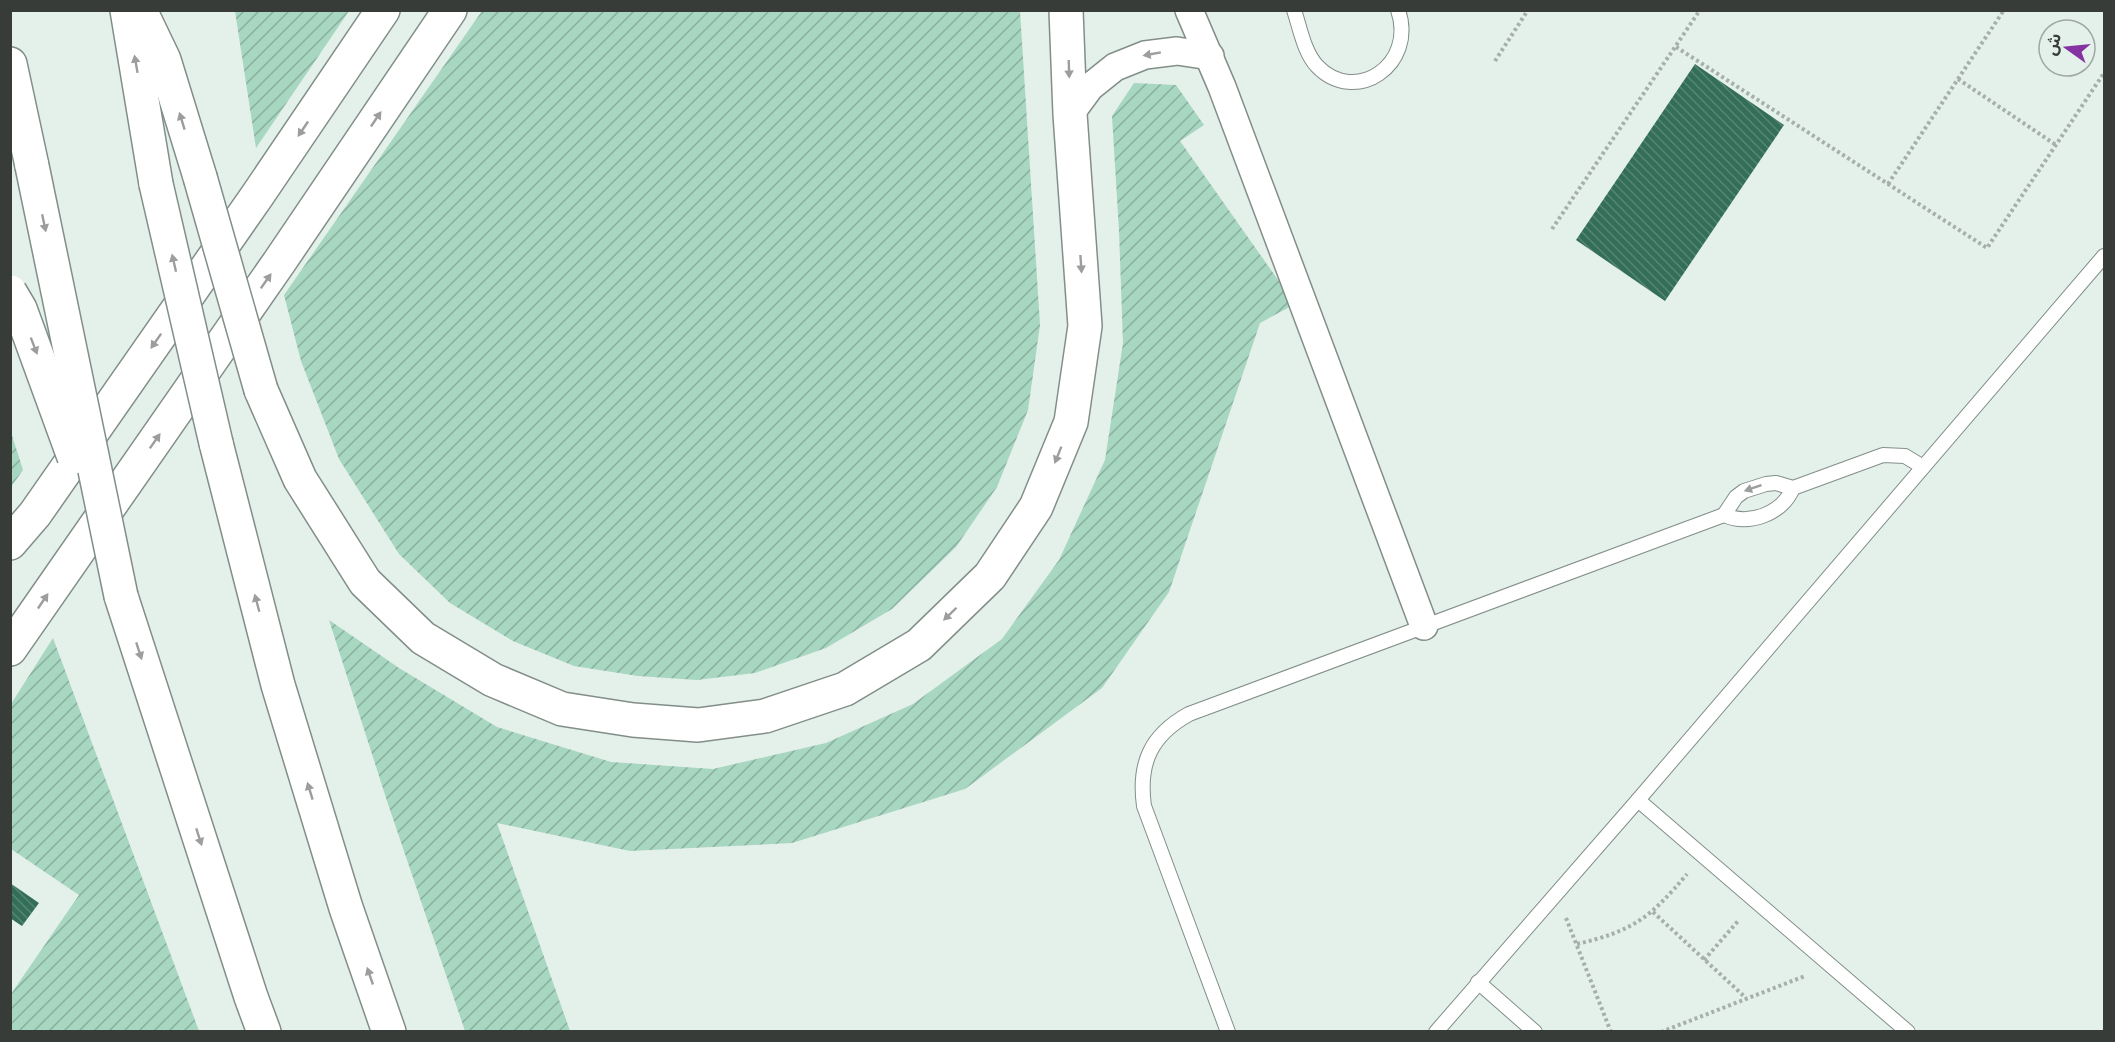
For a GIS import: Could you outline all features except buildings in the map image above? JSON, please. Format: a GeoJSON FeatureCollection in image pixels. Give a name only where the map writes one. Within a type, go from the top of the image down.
{"type":"FeatureCollection","features":[{"type":"Feature","properties":{"kind":"highway"},"geometry":{"type":"LineString","coordinates":[[127,10],[156,184],[216,443],[278,685],[346,908],[389,1032]]}},
{"type":"Feature","properties":{"kind":"highway"},"geometry":{"type":"LineString","coordinates":[[140,10],[164,60],[261,390],[300,479],[365,582],[423,638],[493,680],[562,710],[633,720],[698,725],[765,716],[845,689],[918,645],[990,576],[1036,507],[1071,422],[1085,326],[1070,114],[1066,10]]}},
{"type":"Feature","properties":{"kind":"highway"},"geometry":{"type":"LineString","coordinates":[[10,543],[35,514],[237,225],[382,10]]}},
{"type":"Feature","properties":{"kind":"highway"},"geometry":{"type":"LineString","coordinates":[[10,649],[280,261],[450,10]]}},
{"type":"Feature","properties":{"kind":"highway"},"geometry":{"type":"LineString","coordinates":[[10,64],[121,596]]}},
{"type":"Feature","properties":{"kind":"highway"},"geometry":{"type":"LineString","coordinates":[[10,292],[20,309],[60,414],[264,1032]]}},
{"type":"Feature","properties":{"kind":"street"},"geometry":{"type":"LineString","coordinates":[[1189,10],[1210,56],[1424,626]]}},
{"type":"Feature","properties":{"kind":"street"},"geometry":{"type":"LineString","coordinates":[[1070,114],[1090,87],[1115,67],[1145,55],[1177,51],[1210,56]]}},
{"type":"Feature","properties":{"kind":"lane"},"geometry":{"type":"LineString","coordinates":[[1294,10],[1309,55],[1317,67],[1342,81],[1357,82],[1384,71],[1400,48],[1403,34],[1398,10]]}},
{"type":"Feature","properties":{"kind":"lane"},"geometry":{"type":"LineString","coordinates":[[1436,1032],[2104,256]]}},
{"type":"Feature","properties":{"kind":"lane"},"geometry":{"type":"LineString","coordinates":[[1228,1032],[1144,806],[1142,788],[1149,752],[1159,736],[1173,723],[1189,714],[1724,515],[1736,496],[1744,491],[1776,483],[1793,488],[1883,455],[1905,456],[1923,467]]}},
{"type":"Feature","properties":{"kind":"lane"},"geometry":{"type":"LineString","coordinates":[[1724,515],[1744,520],[1776,510],[1793,488]]}},
{"type":"Feature","properties":{"kind":"lane"},"geometry":{"type":"LineString","coordinates":[[1638,800],[1908,1032]]}},
{"type":"Feature","properties":{"kind":"lane"},"geometry":{"type":"LineString","coordinates":[[1478,982],[1535,1032]]}},
{"type":"Feature","properties":{"kind":"path"},"geometry":{"type":"LineString","coordinates":[[1495,61],[1528,10]]}},
{"type":"Feature","properties":{"kind":"path"},"geometry":{"type":"LineString","coordinates":[[1552,229],[1700,10]]}},
{"type":"Feature","properties":{"kind":"path"},"geometry":{"type":"LineString","coordinates":[[1888,184],[2004,10]]}},
{"type":"Feature","properties":{"kind":"path"},"geometry":{"type":"LineString","coordinates":[[1676,47],[1987,248],[2104,73]]}},
{"type":"Feature","properties":{"kind":"path"},"geometry":{"type":"LineString","coordinates":[[1958,79],[2056,145]]}},
{"type":"Feature","properties":{"kind":"path"},"geometry":{"type":"LineString","coordinates":[[1577,944],[1604,938],[1653,912],[1702,855]]}},
{"type":"Feature","properties":{"kind":"path"},"geometry":{"type":"LineString","coordinates":[[1556,893],[1611,1032]]}},
{"type":"Feature","properties":{"kind":"path"},"geometry":{"type":"LineString","coordinates":[[1704,960],[1756,901]]}},
{"type":"Feature","properties":{"kind":"path"},"geometry":{"type":"LineString","coordinates":[[1653,912],[1746,998]]}},
{"type":"Feature","properties":{"kind":"path"},"geometry":{"type":"LineString","coordinates":[[1661,1032],[1832,966]]}},
{"type":"Feature","properties":{"kind":"green space"},"geometry":{"type":"Polygon","coordinates":[[[235,11],[349,11],[256,148],[235,11]]]}},
{"type":"Feature","properties":{"kind":"green space"},"geometry":{"type":"Polygon","coordinates":[[[482,11],[1020,11],[1040,325],[1028,410],[997,487],[956,547],[892,609],[826,648],[755,673],[697,680],[638,676],[574,666],[513,641],[450,603],[399,554],[339,459],[301,361],[284,295],[482,11]]]}},
{"type":"Feature","properties":{"kind":"green space"},"geometry":{"type":"Polygon","coordinates":[[[1134,83],[1176,85],[1204,125],[1180,141],[1295,304],[1260,323],[1169,592],[1102,688],[965,789],[792,843],[630,851],[497,823],[570,1031],[465,1031],[329,620],[399,668],[497,727],[611,762],[713,769],[826,743],[913,704],[1002,639],[1059,560],[1105,460],[1123,343],[1112,116],[1134,83]]]}},
{"type":"Feature","properties":{"kind":"green space"},"geometry":{"type":"Polygon","coordinates":[[[10,429],[23,470],[11,487],[10,487],[10,429]]]}},
{"type":"Feature","properties":{"kind":"green space"},"geometry":{"type":"Polygon","coordinates":[[[53,638],[199,1031],[11,1031],[11,994],[79,895],[11,849],[11,704],[53,638]]]}}]}
